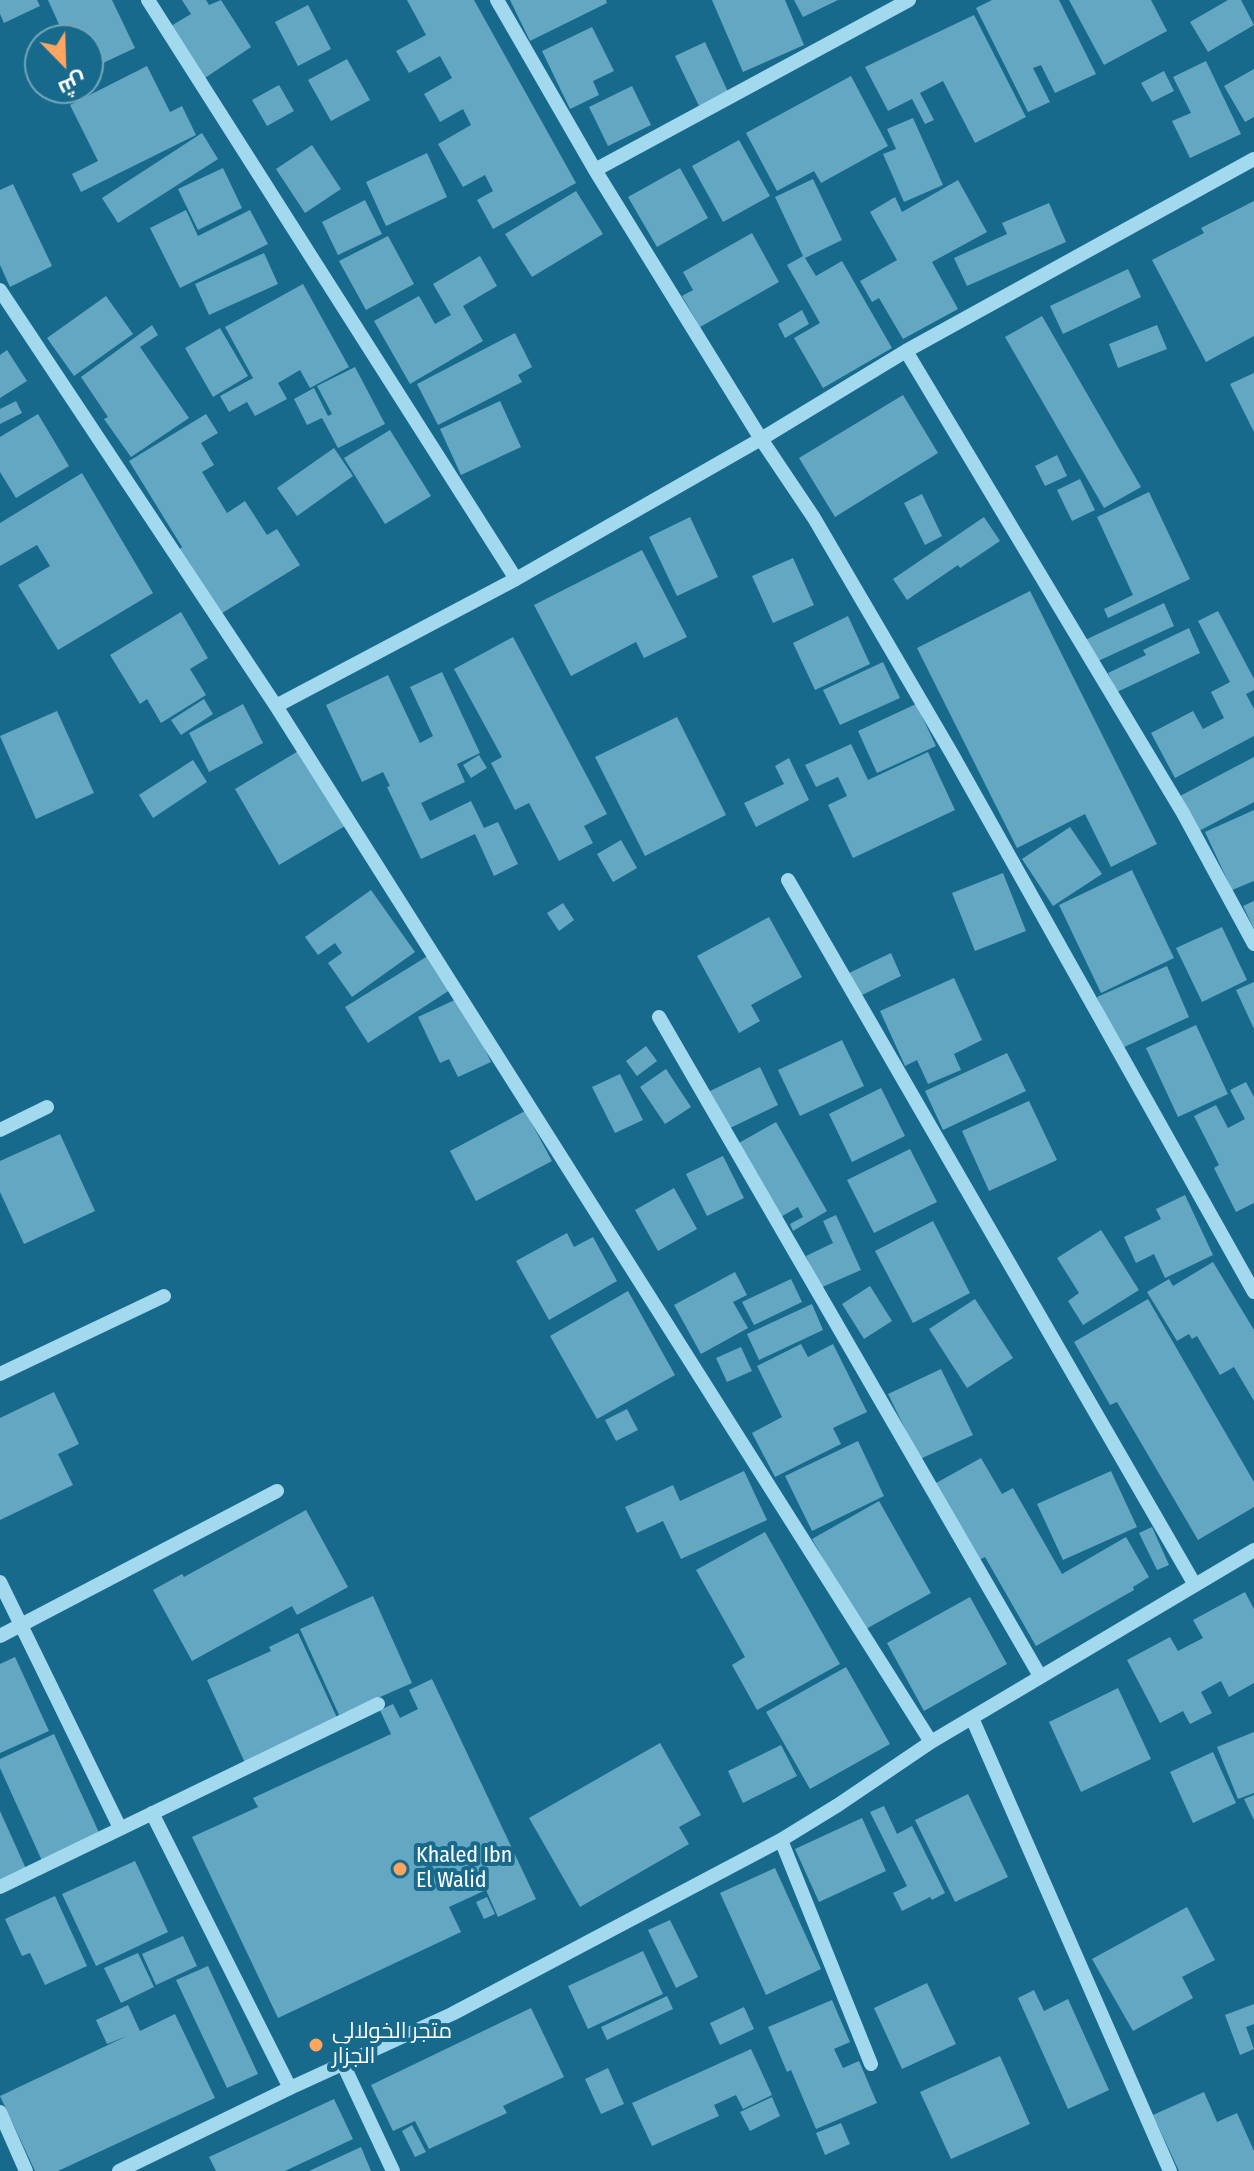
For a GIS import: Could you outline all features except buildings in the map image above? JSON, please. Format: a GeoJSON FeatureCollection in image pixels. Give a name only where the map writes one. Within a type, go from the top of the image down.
{"type":"FeatureCollection","features":[{"type":"Feature","properties":{"kind":"street"},"geometry":{"type":"LineString","coordinates":[[148,0],[516,579]]}},
{"type":"Feature","properties":{"kind":"street"},"geometry":{"type":"LineString","coordinates":[[497,0],[595,170],[761,439],[814,518],[952,754],[1254,1292]]}},
{"type":"Feature","properties":{"kind":"street"},"geometry":{"type":"LineString","coordinates":[[595,170],[909,0]]}},
{"type":"Feature","properties":{"kind":"street"},"geometry":{"type":"LineString","coordinates":[[276,706],[516,579],[761,439],[906,351],[1254,159]]}},
{"type":"Feature","properties":{"kind":"street"},"geometry":{"type":"LineString","coordinates":[[0,290],[276,706],[931,1742]]}},
{"type":"Feature","properties":{"kind":"street"},"geometry":{"type":"LineString","coordinates":[[906,351],[1183,813],[1254,944]]}},
{"type":"Feature","properties":{"kind":"street"},"geometry":{"type":"LineString","coordinates":[[788,880],[1195,1585]]}},
{"type":"Feature","properties":{"kind":"street"},"geometry":{"type":"LineString","coordinates":[[659,1017],[1040,1676]]}},
{"type":"Feature","properties":{"kind":"street"},"geometry":{"type":"LineString","coordinates":[[0,1130],[47,1107]]}},
{"type":"Feature","properties":{"kind":"street"},"geometry":{"type":"LineString","coordinates":[[0,1374],[164,1296]]}},
{"type":"Feature","properties":{"kind":"street"},"geometry":{"type":"LineString","coordinates":[[0,1636],[277,1491]]}},
{"type":"Feature","properties":{"kind":"street"},"geometry":{"type":"LineString","coordinates":[[119,2171],[452,2014],[781,1840],[931,1742],[1195,1585],[1253,1554]]}},
{"type":"Feature","properties":{"kind":"street"},"geometry":{"type":"LineString","coordinates":[[0,1582],[120,1828]]}},
{"type":"Feature","properties":{"kind":"street"},"geometry":{"type":"LineString","coordinates":[[0,1887],[378,1704]]}},
{"type":"Feature","properties":{"kind":"street"},"geometry":{"type":"LineString","coordinates":[[972,1718],[1170,2171]]}},
{"type":"Feature","properties":{"kind":"street"},"geometry":{"type":"LineString","coordinates":[[152,1813],[290,2088]]}},
{"type":"Feature","properties":{"kind":"street"},"geometry":{"type":"LineString","coordinates":[[781,1840],[871,2064]]}},
{"type":"Feature","properties":{"kind":"street"},"geometry":{"type":"LineString","coordinates":[[343,2064],[393,2171]]}},
{"type":"Feature","properties":{"kind":"street"},"geometry":{"type":"LineString","coordinates":[[0,2112],[26,2171]]}},
{"type":"Feature","properties":{"kind":"place","name":"Khaled Ibn El Walid"},"geometry":{"type":"Point","coordinates":[400,1869]}},
{"type":"Feature","properties":{"kind":"place","name":"متجر الخولالي الجزار"},"geometry":{"type":"Point","coordinates":[316,2045]}}]}
